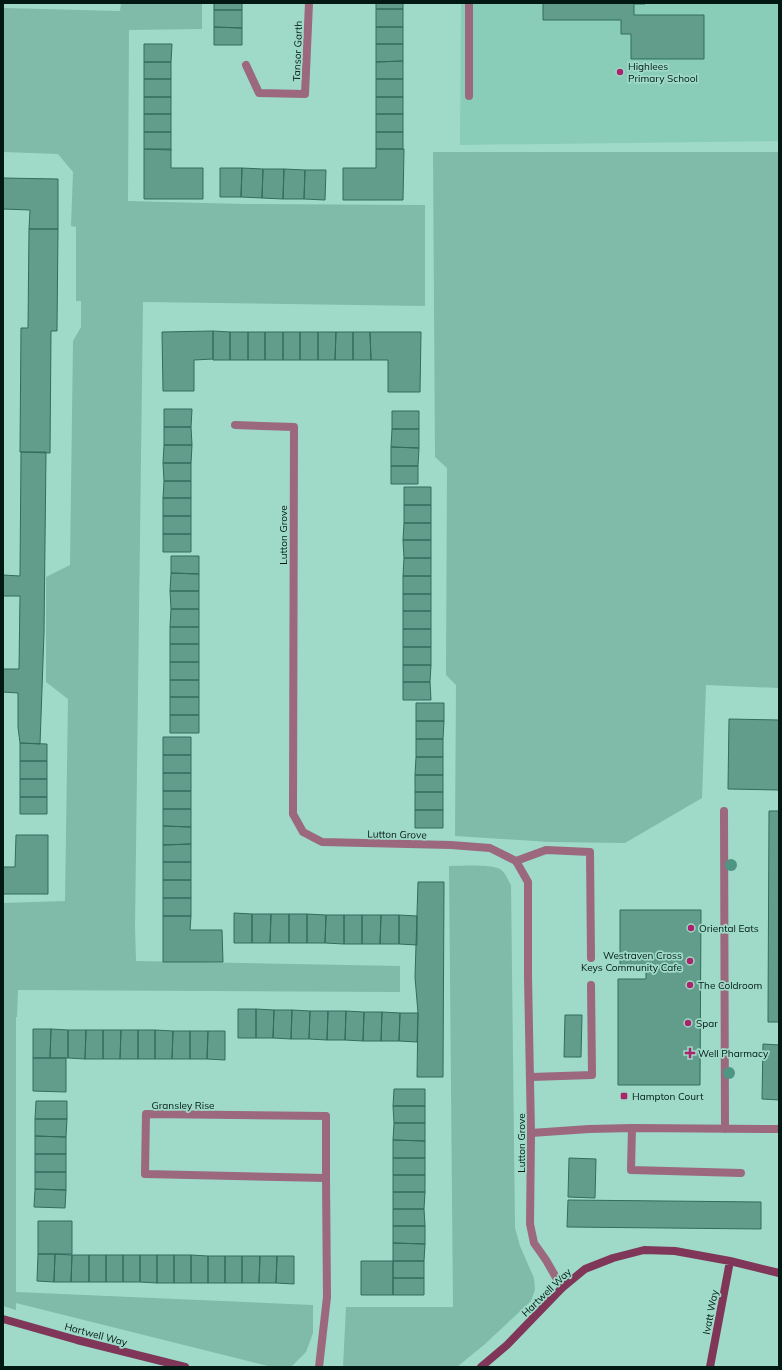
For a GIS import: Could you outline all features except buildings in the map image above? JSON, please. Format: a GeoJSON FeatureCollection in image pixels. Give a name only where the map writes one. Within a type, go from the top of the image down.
{"type":"FeatureCollection","features":[{"type":"Feature","properties":{"kind":"street","name":"Tansor Garth"},"geometry":{"type":"LineString","coordinates":[[246,65],[259,93],[305,94],[309,3]]}},
{"type":"Feature","properties":{"kind":"street"},"geometry":{"type":"LineString","coordinates":[[469,3],[469,96]]}},
{"type":"Feature","properties":{"kind":"street","name":"Lutton Grove"},"geometry":{"type":"LineString","coordinates":[[235,425],[294,427],[293,814],[303,832],[322,842],[451,845],[490,848],[516,861],[528,882],[528,976],[531,1077],[530,1224],[534,1243],[546,1260],[562,1288]]}},
{"type":"Feature","properties":{"kind":"street"},"geometry":{"type":"LineString","coordinates":[[724,811],[725,1129]]}},
{"type":"Feature","properties":{"kind":"street"},"geometry":{"type":"LineString","coordinates":[[516,861],[546,850],[590,852],[592,958]]}},
{"type":"Feature","properties":{"kind":"street"},"geometry":{"type":"LineString","coordinates":[[531,1077],[592,1075],[591,985]]}},
{"type":"Feature","properties":{"kind":"street","name":"Gransley Rise"},"geometry":{"type":"LineString","coordinates":[[319,1367],[327,1297],[326,1116],[146,1114],[145,1174],[326,1178]]}},
{"type":"Feature","properties":{"kind":"street"},"geometry":{"type":"LineString","coordinates":[[632,1128],[631,1170],[741,1173]]}},
{"type":"Feature","properties":{"kind":"street"},"geometry":{"type":"LineString","coordinates":[[531,1134],[589,1129],[632,1128],[779,1129]]}},
{"type":"Feature","properties":{"kind":"street","name":"Hartwell Way"},"geometry":{"type":"LineString","coordinates":[[481,1367],[507,1345],[562,1288],[585,1269],[613,1258],[644,1250],[675,1251],[730,1261],[779,1273]]}},
{"type":"Feature","properties":{"kind":"street","name":"Ivatt Way"},"geometry":{"type":"LineString","coordinates":[[710,1367],[730,1261]]}},
{"type":"Feature","properties":{"kind":"street","name":"Hartwell Way"},"geometry":{"type":"LineString","coordinates":[[3,1319],[77,1340],[185,1367]]}},
{"type":"Feature","properties":{"kind":"shaded area"},"geometry":{"type":"Polygon","coordinates":[[[121,3],[202,3],[202,29],[129,30],[128,201],[244,204],[425,205],[425,306],[143,302],[135,927],[136,961],[400,966],[400,992],[18,990],[16,1017],[16,1292],[313,1305],[313,1333],[306,1352],[292,1366],[272,1367],[16,1303],[16,1310],[3,1306],[3,903],[65,901],[68,699],[46,682],[46,577],[70,565],[73,341],[81,327],[81,301],[76,301],[76,227],[71,226],[73,172],[58,154],[3,152],[3,8],[120,11],[121,3]]]}},
{"type":"Feature","properties":{"kind":"shaded area","name":"Highlees Primary School"},"geometry":{"type":"Polygon","coordinates":[[[461,3],[779,3],[779,141],[460,145],[461,3]]]}},
{"type":"Feature","properties":{"kind":"shaded area"},"geometry":{"type":"Polygon","coordinates":[[[433,152],[779,152],[779,688],[706,685],[702,798],[625,843],[550,842],[455,836],[456,685],[446,675],[447,468],[435,457],[433,152]]]}},
{"type":"Feature","properties":{"kind":"shaded area"},"geometry":{"type":"Polygon","coordinates":[[[449,866],[495,867],[503,872],[511,885],[515,1228],[520,1246],[534,1278],[535,1290],[531,1301],[485,1344],[457,1367],[343,1367],[346,1307],[453,1307],[449,866]]]}},
{"type":"Feature","properties":{"kind":"place","name":"Highlees Primary School"},"geometry":{"type":"Point","coordinates":[620,72]}},
{"type":"Feature","properties":{"kind":"place","name":"Oriental Eats"},"geometry":{"type":"Point","coordinates":[691,928]}},
{"type":"Feature","properties":{"kind":"place","name":"Westraven Cross Keys Community Cafe"},"geometry":{"type":"Point","coordinates":[690,961]}},
{"type":"Feature","properties":{"kind":"place","name":"The Coldroom"},"geometry":{"type":"Point","coordinates":[690,985]}},
{"type":"Feature","properties":{"kind":"place","name":"Spar"},"geometry":{"type":"Point","coordinates":[688,1023]}},
{"type":"Feature","properties":{"kind":"place","name":"Well Pharmacy"},"geometry":{"type":"Point","coordinates":[690,1053]}},
{"type":"Feature","properties":{"kind":"place","name":"Hampton Court"},"geometry":{"type":"Point","coordinates":[624,1096]}}]}
